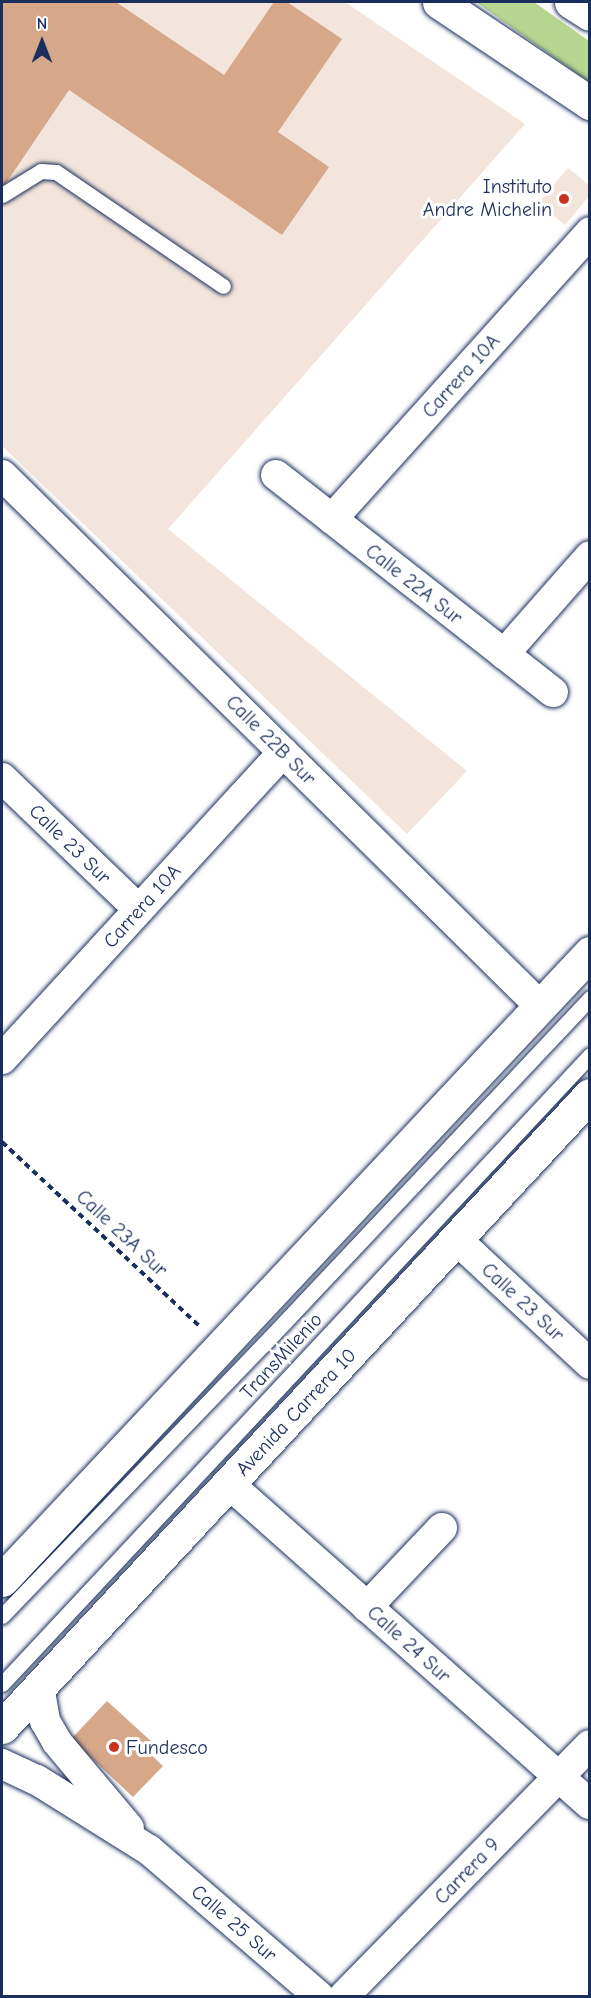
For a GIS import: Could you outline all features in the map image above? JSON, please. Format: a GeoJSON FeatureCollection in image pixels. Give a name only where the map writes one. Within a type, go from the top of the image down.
{"type":"FeatureCollection","features":[{"type":"Feature","properties":{"kind":"main road"},"geometry":{"type":"LineString","coordinates":[[439,2],[590,103]]}},
{"type":"Feature","properties":{"kind":"main road"},"geometry":{"type":"LineString","coordinates":[[571,2],[590,14]]}},
{"type":"Feature","properties":{"kind":"main road"},"geometry":{"type":"LineString","coordinates":[[2,1580],[590,953]]}},
{"type":"Feature","properties":{"kind":"main road","name":"Avenida Carrera 10"},"geometry":{"type":"LineString","coordinates":[[2,1727],[590,1095]]}},
{"type":"Feature","properties":{"kind":"street","name":"Carrera 10A"},"geometry":{"type":"LineString","coordinates":[[332,519],[590,232]]}},
{"type":"Feature","properties":{"kind":"street","name":"Calle 22B Sur"},"geometry":{"type":"LineString","coordinates":[[2,475],[540,1006]]}},
{"type":"Feature","properties":{"kind":"street","name":"Calle 22A Sur"},"geometry":{"type":"LineString","coordinates":[[276,475],[553,692]]}},
{"type":"Feature","properties":{"kind":"street"},"geometry":{"type":"LineString","coordinates":[[504,654],[590,556]]}},
{"type":"Feature","properties":{"kind":"street","name":"Carrera 10A"},"geometry":{"type":"LineString","coordinates":[[2,1059],[283,752]]}},
{"type":"Feature","properties":{"kind":"street","name":"Calle 23 Sur"},"geometry":{"type":"LineString","coordinates":[[2,778],[138,909]]}},
{"type":"Feature","properties":{"kind":"street","name":"Calle 23 Sur"},"geometry":{"type":"LineString","coordinates":[[456,1239],[590,1364]]}},
{"type":"Feature","properties":{"kind":"street","name":"Calle 24 Sur"},"geometry":{"type":"LineString","coordinates":[[229,1484],[590,1804]]}},
{"type":"Feature","properties":{"kind":"street"},"geometry":{"type":"LineString","coordinates":[[367,1607],[442,1528]]}},
{"type":"Feature","properties":{"kind":"street","name":"Calle 25 Sur"},"geometry":{"type":"LineString","coordinates":[[39,1686],[45,1721],[57,1742],[149,1850]]}},
{"type":"Feature","properties":{"kind":"street","name":"Carrera 9"},"geometry":{"type":"LineString","coordinates":[[344,1996],[590,1744]]}},
{"type":"Feature","properties":{"kind":"street","name":"Calle 25 Sur"},"geometry":{"type":"LineString","coordinates":[[2,1764],[37,1780],[149,1850],[319,1996]]}},
{"type":"Feature","properties":{"kind":"lane"},"geometry":{"type":"LineString","coordinates":[[2,195],[41,171],[56,172],[223,286]]}},
{"type":"Feature","properties":{"kind":"lane","name":"TransMilenio"},"geometry":{"type":"LineString","coordinates":[[2,1616],[263,1345],[590,998]]}},
{"type":"Feature","properties":{"kind":"lane","name":"TransMilenio"},"geometry":{"type":"LineString","coordinates":[[2,1684],[590,1055]]}},
{"type":"Feature","properties":{"kind":"path","name":"Calle 23A Sur"},"geometry":{"type":"LineString","coordinates":[[2,1142],[222,1346]]}},
{"type":"Feature","properties":{"kind":"shaded area"},"geometry":{"type":"Polygon","coordinates":[[[2,2],[345,2],[525,124],[168,529],[467,771],[407,834],[2,446],[2,2]]]}},
{"type":"Feature","properties":{"kind":"shaded area","name":"Instituto Andre Michelin"},"geometry":{"type":"Polygon","coordinates":[[[568,168],[589,185],[590,195],[565,225],[538,203],[568,168]]]}},
{"type":"Feature","properties":{"kind":"green space"},"geometry":{"type":"Polygon","coordinates":[[[476,2],[534,2],[589,41],[589,82],[476,2]]]}},
{"type":"Feature","properties":{"kind":"building"},"geometry":{"type":"Polygon","coordinates":[[[2,2],[116,2],[224,75],[274,2],[287,2],[342,39],[278,132],[329,167],[282,235],[69,90],[2,189],[2,2]]]}},
{"type":"Feature","properties":{"kind":"building","name":"Fundesco"},"geometry":{"type":"Polygon","coordinates":[[[107,1701],[153,1743],[146,1750],[163,1766],[133,1797],[71,1739],[107,1701]]]}},
{"type":"Feature","properties":{"kind":"place","name":"Instituto Andre Michelin"},"geometry":{"type":"Point","coordinates":[564,199]}},
{"type":"Feature","properties":{"kind":"place","name":"Fundesco"},"geometry":{"type":"Point","coordinates":[114,1747]}}]}
